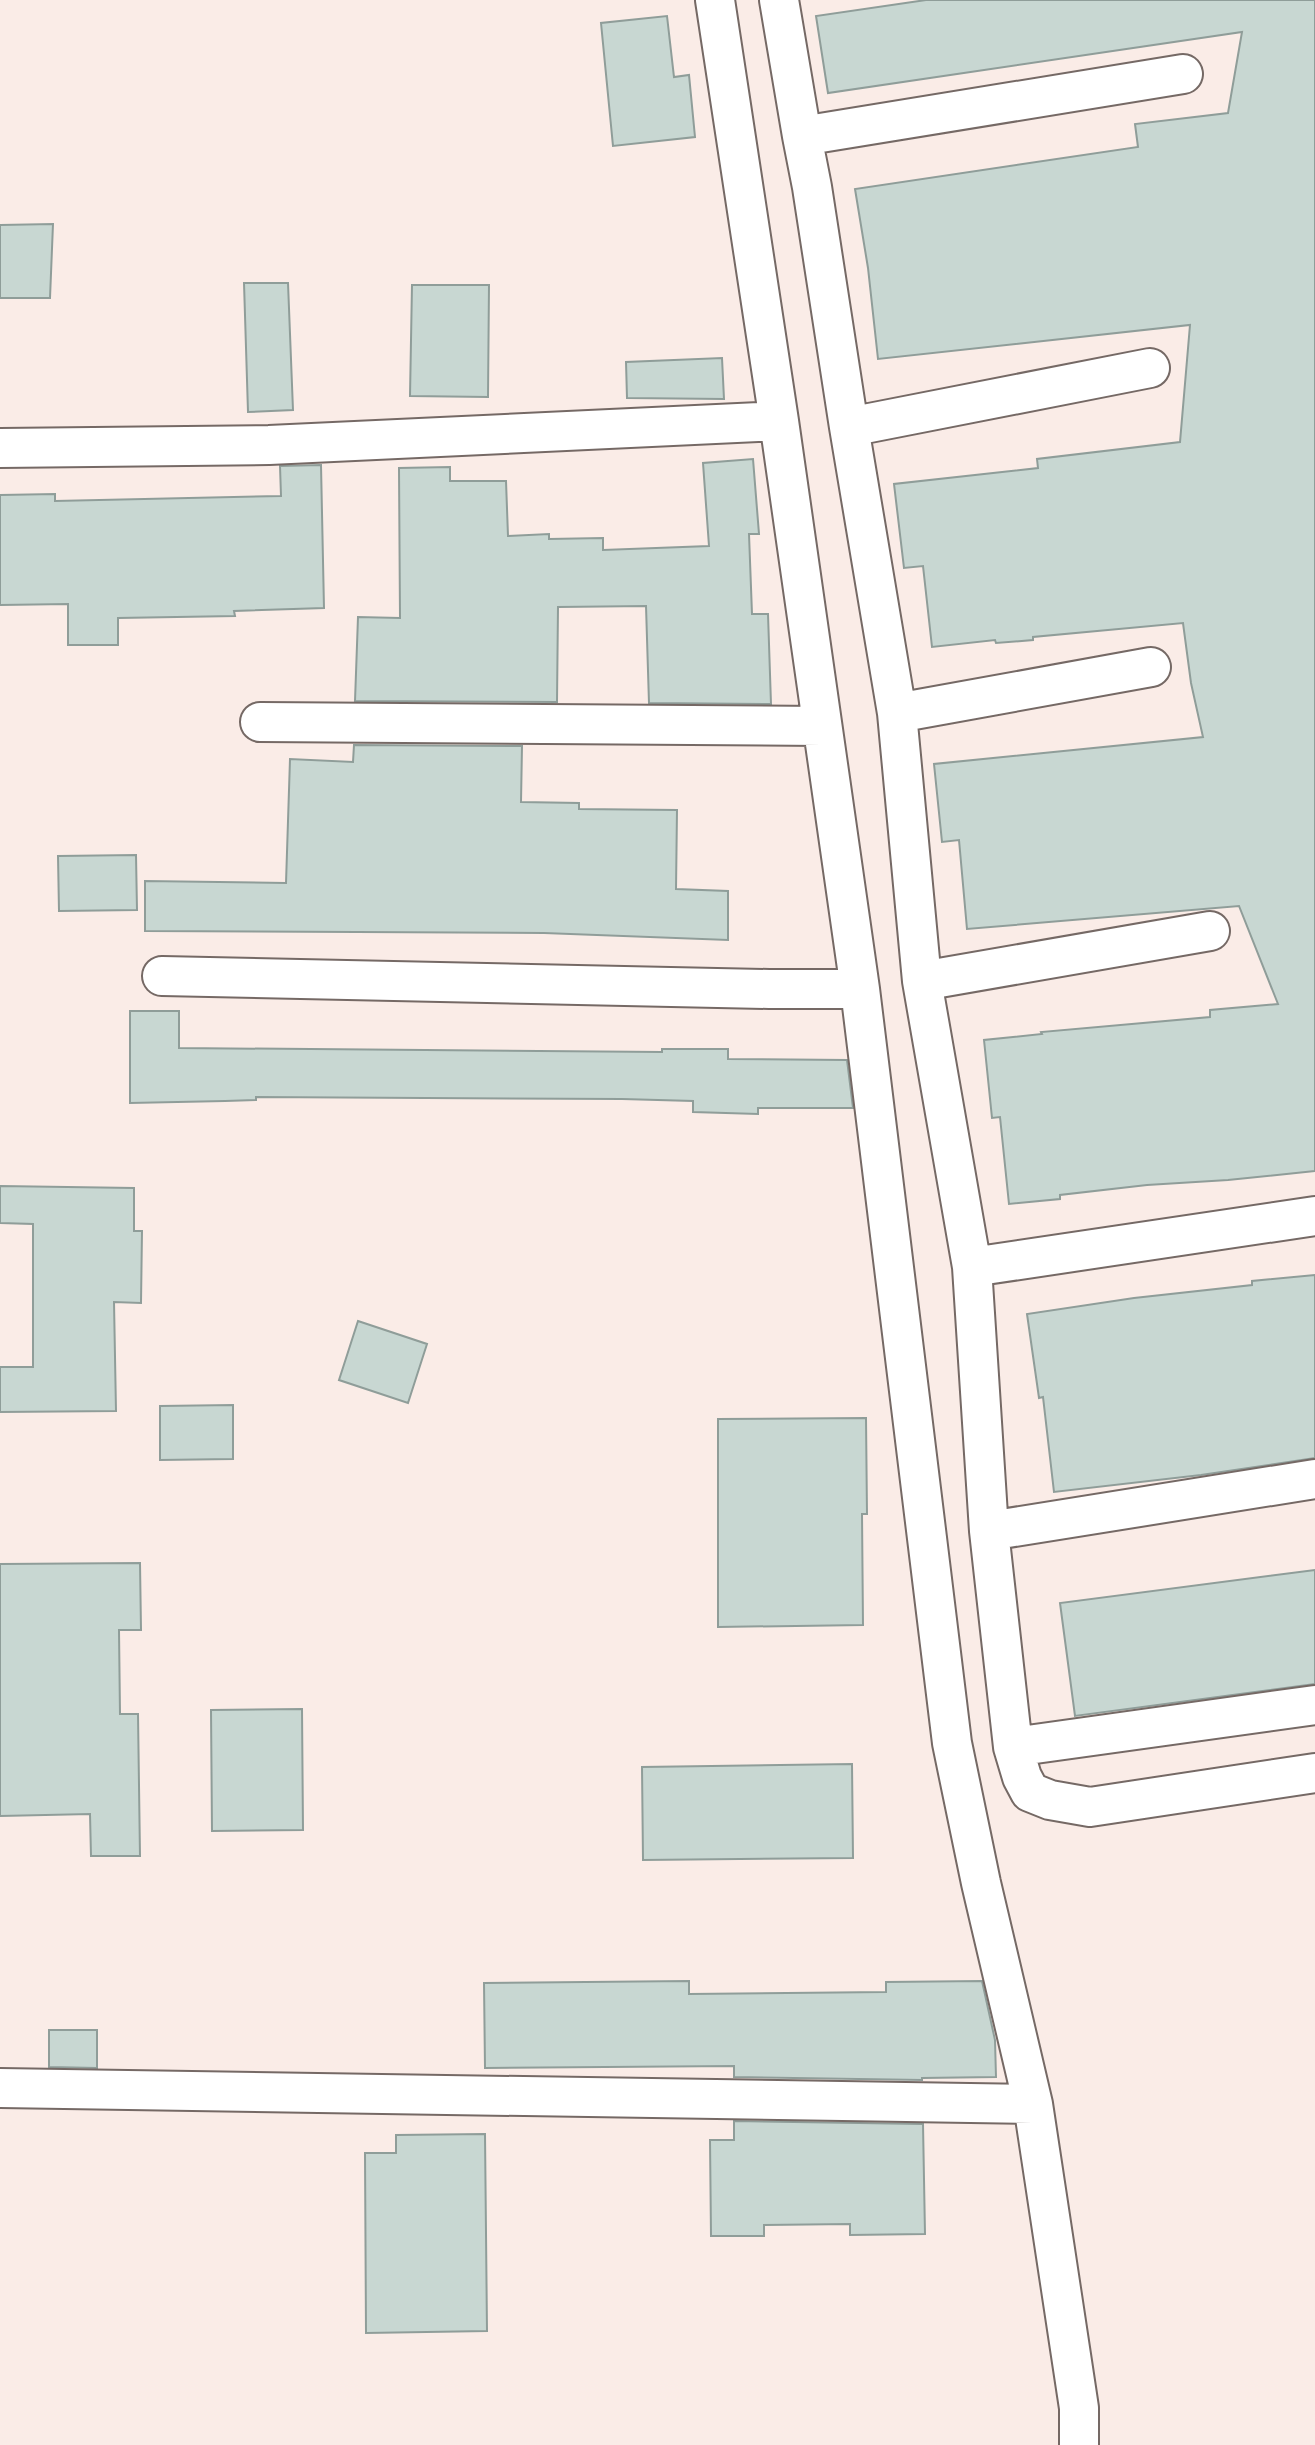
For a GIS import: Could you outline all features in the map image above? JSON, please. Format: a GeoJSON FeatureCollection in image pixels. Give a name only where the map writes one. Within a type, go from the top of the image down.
{"type":"FeatureCollection","features":[{"type":"Feature","properties":{"kind":"street"},"geometry":{"type":"LineString","coordinates":[[715,0],[779,421],[860,989],[952,1743],[981,1882],[1033,2104],[1079,2408],[1079,2445]]}},
{"type":"Feature","properties":{"kind":"street"},"geometry":{"type":"LineString","coordinates":[[779,0],[897,713],[922,981],[972,1266],[989,1531],[1013,1747],[1022,1777],[1030,1792],[1050,1800],[1090,1807],[1315,1773]]}},
{"type":"Feature","properties":{"kind":"street"},"geometry":{"type":"LineString","coordinates":[[802,136],[1183,74]]}},
{"type":"Feature","properties":{"kind":"street"},"geometry":{"type":"LineString","coordinates":[[849,427],[1150,368]]}},
{"type":"Feature","properties":{"kind":"street"},"geometry":{"type":"LineString","coordinates":[[0,448],[269,445],[779,421]]}},
{"type":"Feature","properties":{"kind":"street"},"geometry":{"type":"LineString","coordinates":[[897,713],[1151,667]]}},
{"type":"Feature","properties":{"kind":"street"},"geometry":{"type":"LineString","coordinates":[[260,722],[822,726]]}},
{"type":"Feature","properties":{"kind":"street"},"geometry":{"type":"LineString","coordinates":[[922,981],[1210,932]]}},
{"type":"Feature","properties":{"kind":"street"},"geometry":{"type":"LineString","coordinates":[[162,976],[860,989]]}},
{"type":"Feature","properties":{"kind":"street"},"geometry":{"type":"LineString","coordinates":[[972,1266],[1315,1216]]}},
{"type":"Feature","properties":{"kind":"street"},"geometry":{"type":"LineString","coordinates":[[989,1531],[1315,1479]]}},
{"type":"Feature","properties":{"kind":"street"},"geometry":{"type":"LineString","coordinates":[[1013,1747],[1315,1706]]}},
{"type":"Feature","properties":{"kind":"street"},"geometry":{"type":"LineString","coordinates":[[0,2088],[1033,2104]]}},
{"type":"Feature","properties":{"kind":"building"},"geometry":{"type":"Polygon","coordinates":[[[926,0],[1315,0],[1315,1171],[1147,1185],[1009,1204],[1000,1117],[992,1118],[984,1040],[1042,1034],[1041,1032],[1210,1017],[1210,1010],[1278,1004],[1239,906],[967,929],[959,840],[942,842],[934,764],[1203,737],[1191,683],[1183,623],[1033,637],[1033,640],[996,643],[995,640],[932,647],[923,566],[904,568],[894,484],[1038,468],[1037,459],[1180,442],[1190,325],[878,359],[868,268],[855,189],[1138,147],[1135,124],[1228,113],[1242,32],[828,93],[816,16],[926,0]]]}},
{"type":"Feature","properties":{"kind":"building"},"geometry":{"type":"Polygon","coordinates":[[[667,16],[674,77],[689,75],[695,137],[613,146],[601,23],[667,16]]]}},
{"type":"Feature","properties":{"kind":"building"},"geometry":{"type":"Polygon","coordinates":[[[53,224],[50,298],[0,298],[0,225],[53,224]]]}},
{"type":"Feature","properties":{"kind":"building"},"geometry":{"type":"Polygon","coordinates":[[[244,283],[288,283],[293,410],[248,412],[244,283]]]}},
{"type":"Feature","properties":{"kind":"building"},"geometry":{"type":"Polygon","coordinates":[[[412,285],[489,285],[488,397],[410,396],[412,285]]]}},
{"type":"Feature","properties":{"kind":"building"},"geometry":{"type":"Polygon","coordinates":[[[722,358],[724,399],[627,398],[626,362],[722,358]]]}},
{"type":"Feature","properties":{"kind":"building"},"geometry":{"type":"Polygon","coordinates":[[[753,459],[759,534],[749,534],[752,614],[768,614],[771,704],[649,703],[646,606],[558,607],[557,702],[355,701],[358,617],[400,618],[399,468],[450,467],[450,481],[506,481],[508,536],[549,534],[549,539],[603,538],[603,550],[709,546],[703,463],[753,459]]]}},
{"type":"Feature","properties":{"kind":"building"},"geometry":{"type":"Polygon","coordinates":[[[321,465],[324,608],[234,611],[235,616],[118,618],[118,645],[68,645],[68,604],[0,605],[0,495],[55,494],[55,501],[281,496],[280,466],[321,465]]]}},
{"type":"Feature","properties":{"kind":"building"},"geometry":{"type":"Polygon","coordinates":[[[354,745],[522,746],[521,802],[579,803],[579,809],[677,810],[676,889],[728,891],[728,940],[544,933],[145,931],[145,881],[286,883],[290,759],[353,762],[354,745]]]}},
{"type":"Feature","properties":{"kind":"building"},"geometry":{"type":"Polygon","coordinates":[[[136,855],[137,910],[59,911],[58,856],[136,855]]]}},
{"type":"Feature","properties":{"kind":"building"},"geometry":{"type":"Polygon","coordinates":[[[130,1011],[179,1011],[179,1048],[662,1052],[662,1049],[728,1049],[728,1059],[847,1060],[853,1108],[758,1108],[758,1114],[693,1112],[693,1101],[622,1099],[256,1097],[256,1100],[130,1103],[130,1011]]]}},
{"type":"Feature","properties":{"kind":"building"},"geometry":{"type":"Polygon","coordinates":[[[0,1186],[134,1188],[134,1231],[142,1231],[141,1303],[114,1302],[116,1411],[0,1412],[0,1367],[33,1367],[33,1224],[0,1223],[0,1186]]]}},
{"type":"Feature","properties":{"kind":"building"},"geometry":{"type":"Polygon","coordinates":[[[1315,1275],[1315,1458],[1201,1475],[1054,1492],[1043,1397],[1039,1398],[1027,1314],[1134,1298],[1252,1285],[1252,1281],[1315,1275]]]}},
{"type":"Feature","properties":{"kind":"building"},"geometry":{"type":"Polygon","coordinates":[[[358,1321],[427,1344],[408,1403],[339,1380],[358,1321]]]}},
{"type":"Feature","properties":{"kind":"building"},"geometry":{"type":"Polygon","coordinates":[[[233,1405],[233,1459],[160,1460],[160,1406],[233,1405]]]}},
{"type":"Feature","properties":{"kind":"building"},"geometry":{"type":"Polygon","coordinates":[[[866,1418],[867,1514],[862,1514],[863,1625],[718,1627],[718,1419],[866,1418]]]}},
{"type":"Feature","properties":{"kind":"building"},"geometry":{"type":"Polygon","coordinates":[[[140,1563],[141,1630],[119,1630],[120,1714],[138,1714],[140,1856],[91,1856],[90,1814],[0,1816],[0,1564],[140,1563]]]}},
{"type":"Feature","properties":{"kind":"building"},"geometry":{"type":"Polygon","coordinates":[[[1315,1570],[1315,1684],[1075,1716],[1060,1603],[1315,1570]]]}},
{"type":"Feature","properties":{"kind":"building"},"geometry":{"type":"Polygon","coordinates":[[[302,1709],[303,1830],[212,1831],[211,1710],[302,1709]]]}},
{"type":"Feature","properties":{"kind":"building"},"geometry":{"type":"Polygon","coordinates":[[[852,1764],[853,1858],[643,1860],[642,1767],[852,1764]]]}},
{"type":"Feature","properties":{"kind":"building"},"geometry":{"type":"Polygon","coordinates":[[[689,1981],[689,1994],[886,1992],[886,1982],[982,1981],[995,2040],[996,2077],[922,2080],[734,2077],[734,2066],[485,2068],[484,1983],[689,1981]]]}},
{"type":"Feature","properties":{"kind":"building"},"geometry":{"type":"Polygon","coordinates":[[[49,2030],[97,2030],[97,2068],[49,2067],[49,2030]]]}},
{"type":"Feature","properties":{"kind":"building"},"geometry":{"type":"Polygon","coordinates":[[[734,2121],[923,2124],[925,2234],[850,2235],[850,2224],[764,2225],[764,2236],[711,2236],[710,2140],[734,2140],[734,2121]]]}},
{"type":"Feature","properties":{"kind":"building"},"geometry":{"type":"Polygon","coordinates":[[[485,2134],[487,2331],[366,2333],[365,2153],[396,2153],[396,2135],[485,2134]]]}}]}
